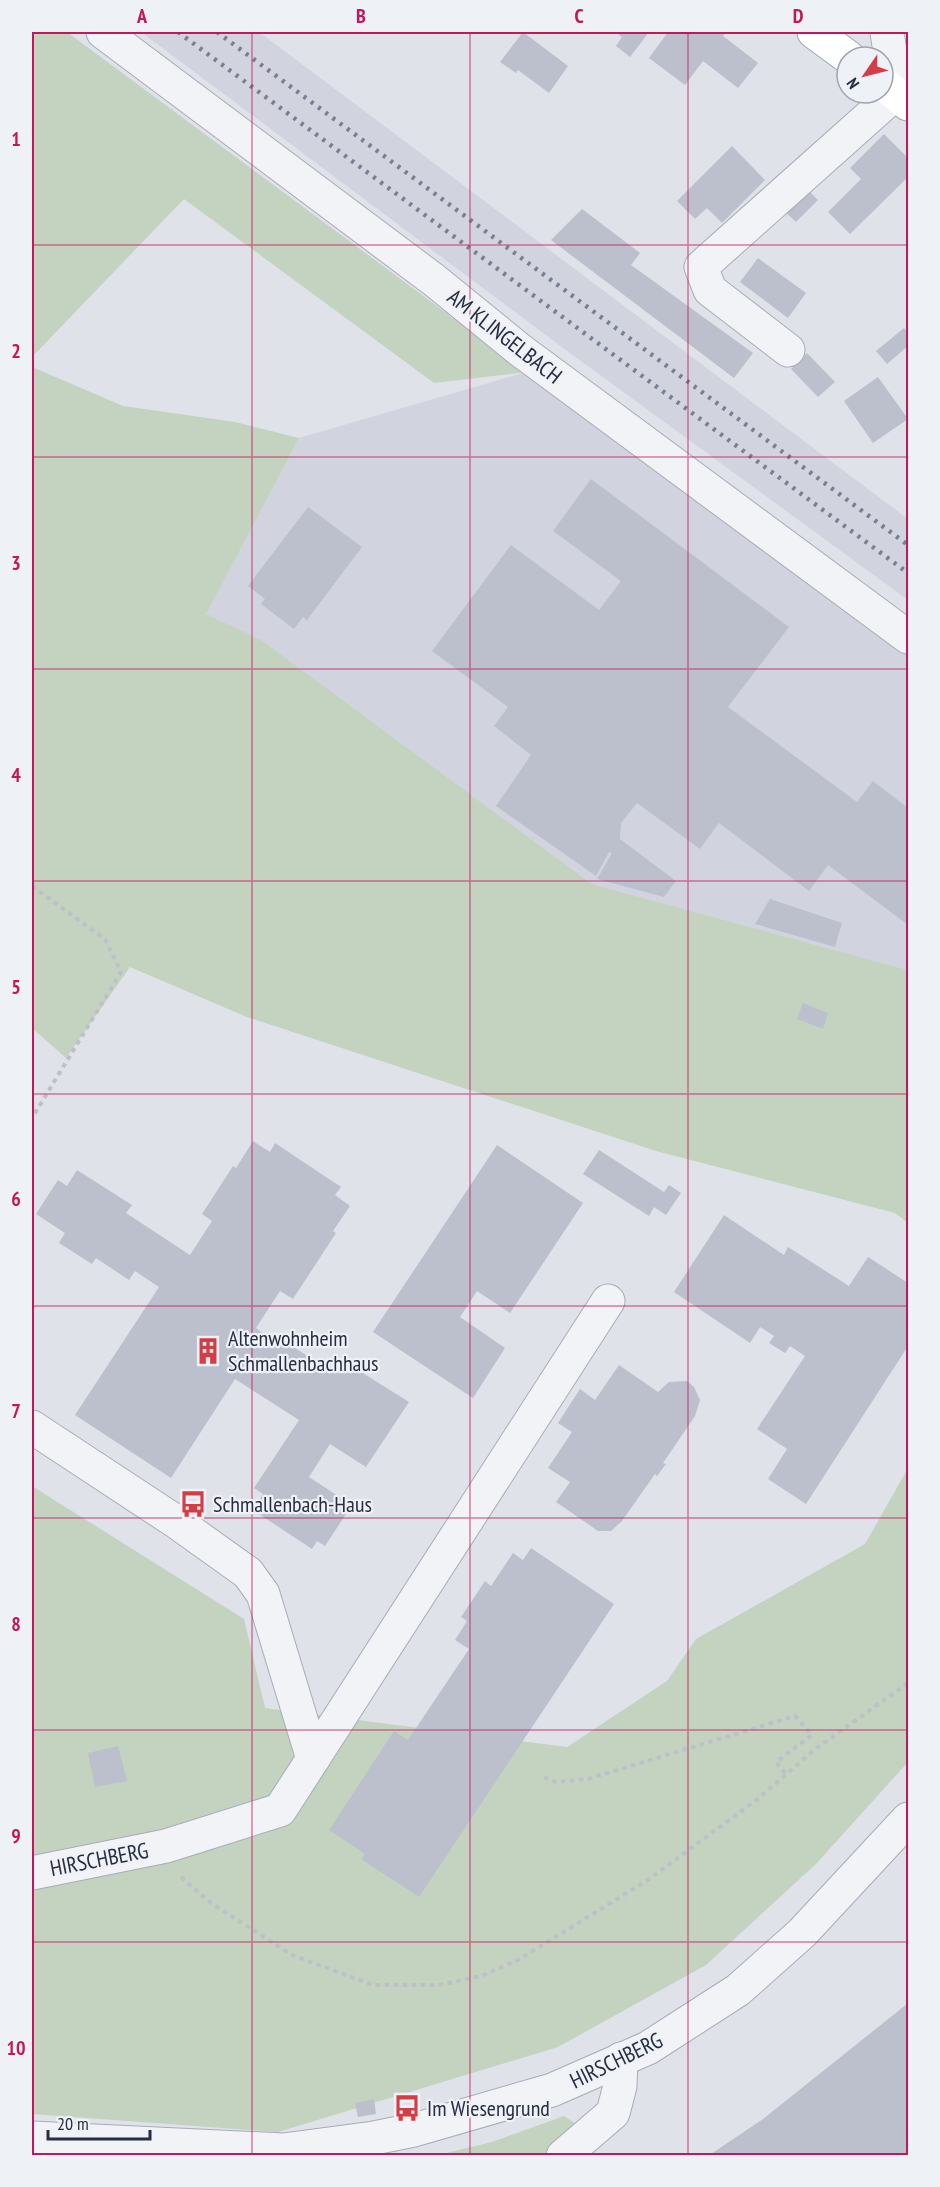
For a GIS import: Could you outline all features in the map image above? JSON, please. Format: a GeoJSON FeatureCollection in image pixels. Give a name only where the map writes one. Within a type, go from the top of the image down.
{"type":"FeatureCollection","features":[{"type":"Feature","properties":{"kind":"main road"},"geometry":{"type":"LineString","coordinates":[[814,32],[835,47]]}},
{"type":"Feature","properties":{"kind":"street","name":"AM KLINGELBACH"},"geometry":{"type":"LineString","coordinates":[[103,32],[434,280],[520,350],[909,637]]}},
{"type":"Feature","properties":{"kind":"street"},"geometry":{"type":"LineString","coordinates":[[788,350],[710,290],[701,267],[899,92],[887,32]]}},
{"type":"Feature","properties":{"kind":"street","name":"HIRSCHBERG"},"geometry":{"type":"LineString","coordinates":[[32,1873],[166,1846],[280,1810],[608,1301]]}},
{"type":"Feature","properties":{"kind":"street"},"geometry":{"type":"LineString","coordinates":[[35,1438],[178,1523],[248,1573],[263,1594],[313,1759]]}},
{"type":"Feature","properties":{"kind":"street","name":"HIRSCHBERG"},"geometry":{"type":"LineString","coordinates":[[32,2138],[283,2153],[374,2139],[448,2122],[552,2090],[648,2048],[738,1990],[802,1933],[909,1819]]}},
{"type":"Feature","properties":{"kind":"street"},"geometry":{"type":"LineString","coordinates":[[563,2156],[613,2113],[620,2086],[621,2059]]}},
{"type":"Feature","properties":{"kind":"path"},"geometry":{"type":"LineString","coordinates":[[32,886],[105,939],[121,972],[32,1118]]}},
{"type":"Feature","properties":{"kind":"path"},"geometry":{"type":"LineString","coordinates":[[166,1846],[175,1872],[184,1880],[211,1903],[292,1955],[373,1985],[440,1985],[481,1976],[518,1959],[586,1920],[693,1848],[814,1750],[909,1683]]}},
{"type":"Feature","properties":{"kind":"path"},"geometry":{"type":"LineString","coordinates":[[544,1777],[555,1782],[588,1779],[795,1716],[812,1735],[776,1762],[786,1774]]}},
{"type":"Feature","properties":{"kind":"shaded area"},"geometry":{"type":"Polygon","coordinates":[[[141,32],[259,32],[908,519],[908,600],[559,345],[141,32]]]}},
{"type":"Feature","properties":{"kind":"shaded area"},"geometry":{"type":"Polygon","coordinates":[[[526,372],[617,443],[908,656],[908,970],[592,884],[260,639],[205,614],[299,438],[526,372]]]}},
{"type":"Feature","properties":{"kind":"green space"},"geometry":{"type":"Polygon","coordinates":[[[32,32],[67,32],[526,372],[434,383],[184,199],[32,357],[32,32]]]}},
{"type":"Feature","properties":{"kind":"green space"},"geometry":{"type":"Polygon","coordinates":[[[32,367],[123,406],[235,422],[299,438],[206,614],[260,639],[592,884],[908,970],[908,1223],[895,1213],[656,1151],[247,1017],[130,967],[66,1058],[32,1028],[32,367]]]}},
{"type":"Feature","properties":{"kind":"green space"},"geometry":{"type":"Polygon","coordinates":[[[908,1468],[908,1762],[816,1864],[706,1965],[558,2047],[278,2132],[32,2114],[32,1486],[244,1619],[265,1708],[567,1747],[667,1681],[696,1639],[865,1544],[908,1468]]]}},
{"type":"Feature","properties":{"kind":"green space"},"geometry":{"type":"Polygon","coordinates":[[[564,2116],[576,2124],[552,2155],[434,2156],[492,2142],[564,2116]]]}},
{"type":"Feature","properties":{"kind":"building"},"geometry":{"type":"Polygon","coordinates":[[[523,32],[568,66],[549,93],[518,70],[516,73],[500,62],[523,32]]]}},
{"type":"Feature","properties":{"kind":"building"},"geometry":{"type":"Polygon","coordinates":[[[615,32],[649,32],[630,57],[616,46],[622,37],[615,32]]]}},
{"type":"Feature","properties":{"kind":"building"},"geometry":{"type":"Polygon","coordinates":[[[668,32],[726,32],[723,36],[758,63],[738,88],[703,61],[685,85],[649,58],[668,32]]]}},
{"type":"Feature","properties":{"kind":"building"},"geometry":{"type":"Polygon","coordinates":[[[884,134],[908,158],[908,177],[850,234],[828,212],[861,179],[850,168],[884,134]]]}},
{"type":"Feature","properties":{"kind":"building"},"geometry":{"type":"Polygon","coordinates":[[[732,146],[765,180],[722,223],[707,208],[695,219],[677,201],[732,146]]]}},
{"type":"Feature","properties":{"kind":"building"},"geometry":{"type":"Polygon","coordinates":[[[805,187],[818,200],[796,222],[782,209],[805,187]]]}},
{"type":"Feature","properties":{"kind":"building"},"geometry":{"type":"Polygon","coordinates":[[[582,209],[640,253],[631,265],[753,353],[734,378],[551,240],[582,209]]]}},
{"type":"Feature","properties":{"kind":"building"},"geometry":{"type":"Polygon","coordinates":[[[758,258],[806,293],[788,318],[740,282],[758,258]]]}},
{"type":"Feature","properties":{"kind":"building"},"geometry":{"type":"Polygon","coordinates":[[[904,328],[908,333],[908,346],[887,364],[876,351],[904,328]]]}},
{"type":"Feature","properties":{"kind":"building"},"geometry":{"type":"Polygon","coordinates":[[[807,353],[835,382],[818,397],[791,369],[807,353]]]}},
{"type":"Feature","properties":{"kind":"building"},"geometry":{"type":"Polygon","coordinates":[[[878,377],[908,419],[873,443],[844,401],[878,377]]]}},
{"type":"Feature","properties":{"kind":"building"},"geometry":{"type":"Polygon","coordinates":[[[591,479],[789,627],[728,707],[857,802],[873,781],[908,808],[908,925],[828,865],[809,891],[719,823],[700,849],[637,803],[621,823],[620,839],[676,881],[664,897],[597,879],[612,853],[609,852],[596,876],[496,806],[531,755],[494,726],[508,707],[432,651],[511,545],[599,610],[621,581],[553,531],[591,479]]]}},
{"type":"Feature","properties":{"kind":"building"},"geometry":{"type":"Polygon","coordinates":[[[308,507],[362,547],[307,620],[303,617],[294,629],[261,604],[265,599],[248,586],[308,507]]]}},
{"type":"Feature","properties":{"kind":"building"},"geometry":{"type":"Polygon","coordinates":[[[770,899],[842,923],[835,947],[755,924],[770,899]]]}},
{"type":"Feature","properties":{"kind":"building"},"geometry":{"type":"Polygon","coordinates":[[[803,1003],[828,1013],[823,1029],[797,1019],[803,1003]]]}},
{"type":"Feature","properties":{"kind":"building","name":"Altenwohnheim Schmallenbachhaus"},"geometry":{"type":"Polygon","coordinates":[[[253,1141],[270,1152],[275,1143],[341,1187],[335,1195],[350,1206],[333,1231],[336,1233],[293,1299],[280,1291],[256,1328],[278,1344],[281,1339],[331,1371],[339,1358],[409,1402],[366,1467],[330,1444],[309,1477],[344,1500],[338,1509],[346,1514],[325,1546],[317,1541],[312,1549],[253,1510],[263,1494],[254,1488],[299,1420],[235,1379],[171,1478],[75,1415],[159,1287],[135,1271],[129,1280],[96,1258],[92,1264],[59,1243],[65,1233],[36,1214],[58,1180],[67,1186],[77,1170],[132,1205],[126,1213],[190,1255],[212,1221],[202,1214],[233,1166],[236,1168],[253,1141]]]}},
{"type":"Feature","properties":{"kind":"building"},"geometry":{"type":"Polygon","coordinates":[[[497,1145],[583,1203],[510,1313],[477,1291],[460,1317],[505,1348],[473,1398],[373,1332],[497,1145]]]}},
{"type":"Feature","properties":{"kind":"building"},"geometry":{"type":"Polygon","coordinates":[[[599,1150],[664,1192],[669,1185],[681,1193],[666,1215],[654,1207],[649,1216],[583,1174],[599,1150]]]}},
{"type":"Feature","properties":{"kind":"building"},"geometry":{"type":"Polygon","coordinates":[[[724,1215],[784,1255],[788,1247],[849,1286],[868,1257],[908,1283],[908,1346],[806,1504],[768,1479],[787,1449],[757,1429],[805,1356],[790,1346],[785,1353],[769,1343],[774,1336],[760,1327],[750,1343],[674,1292],[724,1215]]]}},
{"type":"Feature","properties":{"kind":"building"},"geometry":{"type":"Polygon","coordinates":[[[619,1365],[658,1392],[669,1382],[687,1381],[694,1387],[700,1400],[695,1416],[663,1463],[666,1464],[657,1476],[655,1474],[622,1521],[611,1531],[598,1531],[556,1502],[570,1482],[548,1468],[572,1432],[558,1423],[580,1389],[595,1400],[619,1365]]]}},
{"type":"Feature","properties":{"kind":"building"},"geometry":{"type":"Polygon","coordinates":[[[531,1548],[614,1604],[419,1897],[361,1859],[365,1854],[329,1830],[394,1731],[408,1740],[469,1649],[455,1640],[467,1621],[461,1617],[485,1581],[491,1586],[513,1553],[523,1560],[531,1548]]]}},
{"type":"Feature","properties":{"kind":"building"},"geometry":{"type":"Polygon","coordinates":[[[118,1746],[127,1781],[95,1787],[88,1753],[118,1746]]]}},
{"type":"Feature","properties":{"kind":"building"},"geometry":{"type":"Polygon","coordinates":[[[907,2004],[908,2156],[708,2156],[763,2119],[907,2004]]]}},
{"type":"Feature","properties":{"kind":"building"},"geometry":{"type":"Polygon","coordinates":[[[374,2099],[376,2114],[358,2117],[355,2103],[374,2099]]]}},
{"type":"Feature","properties":{"kind":"railway"},"geometry":{"type":"LineString","coordinates":[[178,32],[908,573]]}},
{"type":"Feature","properties":{"kind":"railway"},"geometry":{"type":"LineString","coordinates":[[217,32],[908,545]]}},
{"type":"Feature","properties":{"kind":"place","name":"Altenwohnheim Schmallenbachhaus"},"geometry":{"type":"Point","coordinates":[208,1351]}},
{"type":"Feature","properties":{"kind":"place","name":"Schmallenbach-Haus"},"geometry":{"type":"Point","coordinates":[193,1504]}},
{"type":"Feature","properties":{"kind":"place","name":"Im Wiesengrund"},"geometry":{"type":"Point","coordinates":[407,2108]}}]}
